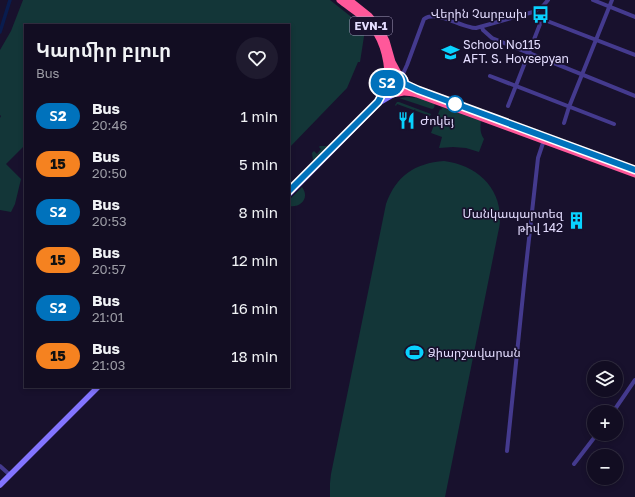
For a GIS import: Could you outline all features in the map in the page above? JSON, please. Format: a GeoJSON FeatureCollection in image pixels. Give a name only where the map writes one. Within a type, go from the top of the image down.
{"type":"FeatureCollection","features":[{"type":"Feature","properties":{"kind":"highway","name":"EVN-1"},"geometry":{"type":"LineString","coordinates":[[340,0],[367,21],[380,38],[386,57],[388,70],[387,82]]}},
{"type":"Feature","properties":{"kind":"highway","name":"EVN-1"},"geometry":{"type":"LineString","coordinates":[[349,0],[368,16],[380,29],[386,41],[392,62],[405,84]]}},
{"type":"Feature","properties":{"kind":"highway"},"geometry":{"type":"LineString","coordinates":[[400,76],[393,75],[387,82],[388,90],[390,92],[417,94],[635,170]]}},
{"type":"Feature","properties":{"kind":"highway"},"geometry":{"type":"LineString","coordinates":[[399,92],[405,87],[405,84],[635,174]]}},
{"type":"Feature","properties":{"kind":"main road"},"geometry":{"type":"LineString","coordinates":[[290,192],[378,102],[387,82]]}},
{"type":"Feature","properties":{"kind":"main road"},"geometry":{"type":"LineString","coordinates":[[290,192],[379,103],[399,92]]}},
{"type":"Feature","properties":{"kind":"main road"},"geometry":{"type":"LineString","coordinates":[[0,484],[96,388]]}},
{"type":"Feature","properties":{"kind":"street"},"geometry":{"type":"LineString","coordinates":[[400,76],[408,65],[424,19],[429,16],[437,16],[469,27],[482,27],[533,12],[543,6],[548,0]]}},
{"type":"Feature","properties":{"kind":"street"},"geometry":{"type":"LineString","coordinates":[[593,0],[635,17]]}},
{"type":"Feature","properties":{"kind":"street"},"geometry":{"type":"LineString","coordinates":[[564,123],[612,0]]}},
{"type":"Feature","properties":{"kind":"street"},"geometry":{"type":"LineString","coordinates":[[533,12],[542,19],[635,55]]}},
{"type":"Feature","properties":{"kind":"street"},"geometry":{"type":"LineString","coordinates":[[508,106],[542,19]]}},
{"type":"Feature","properties":{"kind":"street"},"geometry":{"type":"LineString","coordinates":[[482,27],[483,30],[492,38],[635,96]]}},
{"type":"Feature","properties":{"kind":"street"},"geometry":{"type":"LineString","coordinates":[[490,76],[614,124]]}},
{"type":"Feature","properties":{"kind":"street"},"geometry":{"type":"LineString","coordinates":[[507,451],[538,158],[545,139]]}},
{"type":"Feature","properties":{"kind":"street"},"geometry":{"type":"LineString","coordinates":[[618,405],[635,380]]}},
{"type":"Feature","properties":{"kind":"street"},"geometry":{"type":"LineString","coordinates":[[574,464],[592,441]]}},
{"type":"Feature","properties":{"kind":"street"},"geometry":{"type":"LineString","coordinates":[[0,466],[9,475]]}},
{"type":"Feature","properties":{"kind":"green space"},"geometry":{"type":"Polygon","coordinates":[[[23,0],[330,0],[364,27],[365,30],[360,62],[358,62],[347,88],[290,147],[290,24],[24,24],[24,146],[6,164],[21,179],[15,204],[11,212],[0,210],[0,50],[11,31],[23,0]]]}},
{"type":"Feature","properties":{"kind":"green space"},"geometry":{"type":"Polygon","coordinates":[[[396,77],[402,80],[403,87],[397,91],[391,88],[389,82],[396,77]]]}},
{"type":"Feature","properties":{"kind":"green space"},"geometry":{"type":"Polygon","coordinates":[[[399,98],[419,98],[435,104],[434,108],[432,109],[399,98]]]}},
{"type":"Feature","properties":{"kind":"green space"},"geometry":{"type":"Polygon","coordinates":[[[397,102],[431,114],[430,116],[397,104],[396,106],[395,105],[397,102]]]}},
{"type":"Feature","properties":{"kind":"green space"},"geometry":{"type":"Polygon","coordinates":[[[442,107],[481,121],[480,126],[484,139],[479,152],[466,148],[439,148],[442,137],[431,133],[442,107]]]}},
{"type":"Feature","properties":{"kind":"green space"},"geometry":{"type":"Polygon","coordinates":[[[328,146],[313,161],[312,153],[314,151],[317,154],[321,149],[319,147],[328,146]]]}},
{"type":"Feature","properties":{"kind":"green space","name":"Ձիարշավարան"},"geometry":{"type":"Polygon","coordinates":[[[444,161],[456,163],[466,167],[484,180],[496,197],[500,220],[445,497],[330,497],[331,474],[386,204],[395,186],[408,173],[424,165],[444,161]]]}},
{"type":"Feature","properties":{"kind":"green space"},"geometry":{"type":"Polygon","coordinates":[[[302,187],[305,198],[300,204],[290,206],[290,199],[302,187]]]}},
{"type":"Feature","properties":{"kind":"waterway"},"geometry":{"type":"LineString","coordinates":[[0,32],[10,0]]}},
{"type":"Feature","properties":{"kind":"bus line","name":"Տ2"},"geometry":{"type":"LineString","coordinates":[[290,190],[378,102],[386,83],[391,76],[395,75],[400,75],[405,84],[418,90],[635,170]]}},
{"type":"Feature","properties":{"kind":"place","name":"Վերին Չարբախ"},"geometry":{"type":"Point","coordinates":[540,14]}},
{"type":"Feature","properties":{"kind":"place","name":"School No115 AFT. S. Hovsepyan"},"geometry":{"type":"Point","coordinates":[450,52]}},
{"type":"Feature","properties":{"kind":"place","name":"Ժոկեյ"},"geometry":{"type":"Point","coordinates":[407,121]}},
{"type":"Feature","properties":{"kind":"place","name":"Մանկապարտեզ թիվ 142"},"geometry":{"type":"Point","coordinates":[576,221]}},
{"type":"Feature","properties":{"kind":"place","name":"Ձիարշավարան"},"geometry":{"type":"Point","coordinates":[415,353]}}]}
